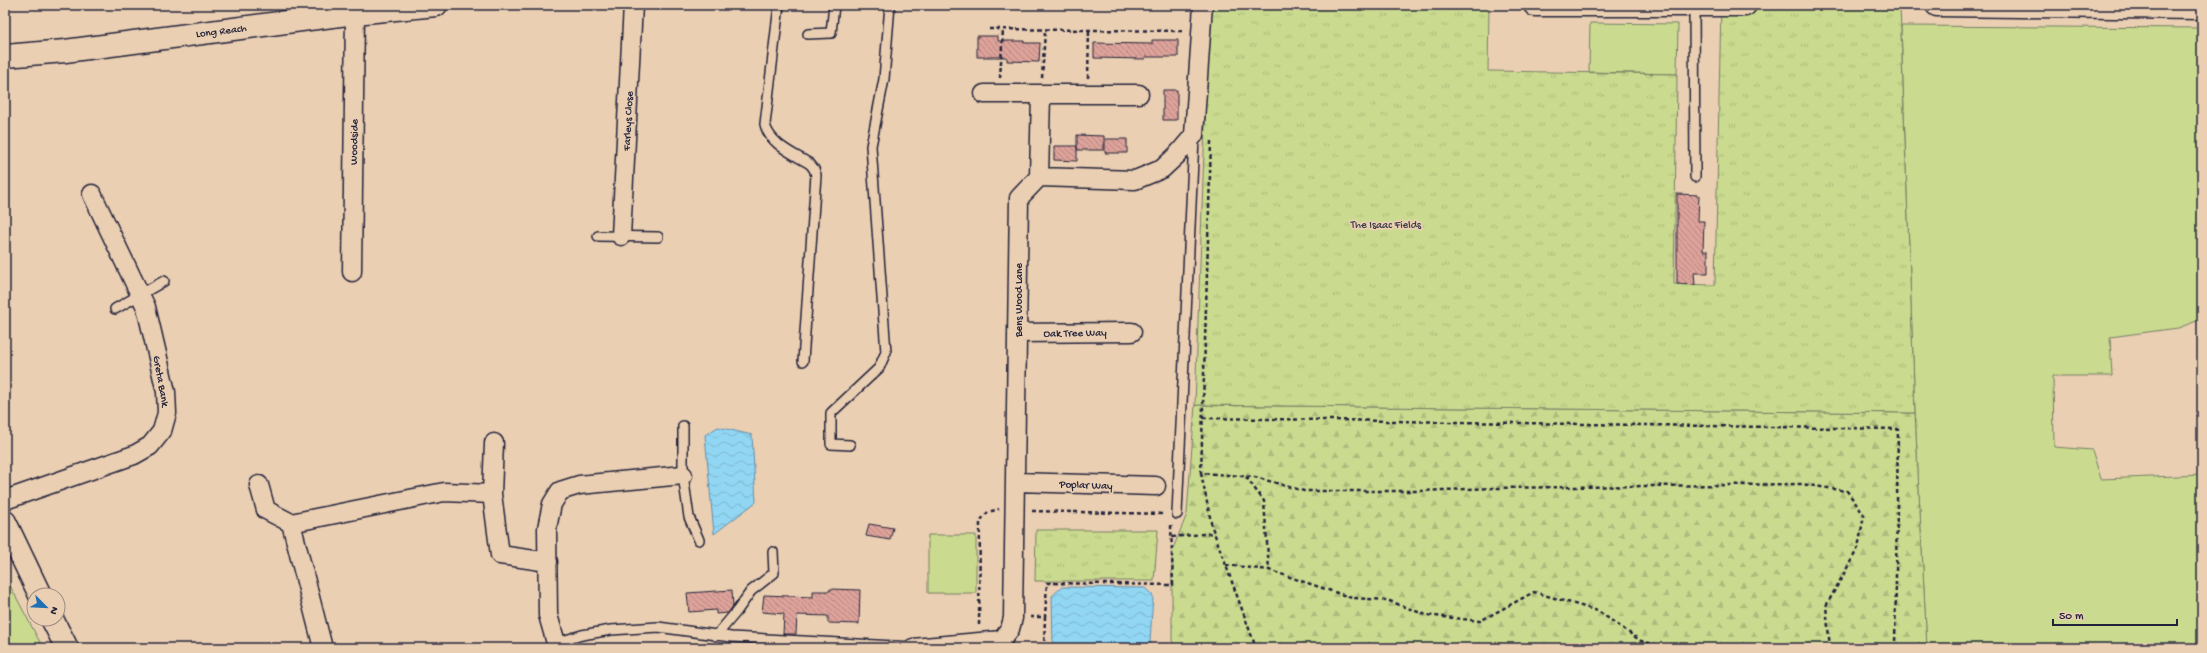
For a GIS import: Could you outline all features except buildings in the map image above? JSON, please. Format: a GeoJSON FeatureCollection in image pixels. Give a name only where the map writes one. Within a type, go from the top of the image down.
{"type":"FeatureCollection","features":[{"type":"Feature","properties":{"kind":"street","name":"Long Reach"},"geometry":{"type":"LineString","coordinates":[[5,56],[65,51],[355,13],[436,5]]}},
{"type":"Feature","properties":{"kind":"street","name":"Farleys Close"},"geometry":{"type":"LineString","coordinates":[[622,236],[633,5]]}},
{"type":"Feature","properties":{"kind":"street"},"geometry":{"type":"LineString","coordinates":[[1041,95],[1039,177],[1135,180],[1162,169],[1177,155],[1202,138],[1201,32],[1203,5]]}},
{"type":"Feature","properties":{"kind":"street"},"geometry":{"type":"LineString","coordinates":[[1535,5],[1745,5]]}},
{"type":"Feature","properties":{"kind":"street"},"geometry":{"type":"LineString","coordinates":[[1937,5],[2202,8]]}},
{"type":"Feature","properties":{"kind":"street","name":"Woodside"},"geometry":{"type":"LineString","coordinates":[[352,272],[355,13]]}},
{"type":"Feature","properties":{"kind":"street"},"geometry":{"type":"LineString","coordinates":[[992,94],[1138,94]]}},
{"type":"Feature","properties":{"kind":"street","name":"Bens Wood Lane"},"geometry":{"type":"LineString","coordinates":[[913,648],[1002,640],[1010,629],[1013,618],[1019,198],[1039,177]]}},
{"type":"Feature","properties":{"kind":"street","name":"Greta Bank"},"geometry":{"type":"LineString","coordinates":[[5,500],[134,455],[150,446],[162,431],[167,413],[166,392],[146,307],[92,194]]}},
{"type":"Feature","properties":{"kind":"street","name":"Oak Tree Way"},"geometry":{"type":"LineString","coordinates":[[1017,333],[1132,332]]}},
{"type":"Feature","properties":{"kind":"street"},"geometry":{"type":"LineString","coordinates":[[494,443],[492,494],[500,555],[548,562]]}},
{"type":"Feature","properties":{"kind":"street"},"geometry":{"type":"LineString","coordinates":[[556,646],[548,615],[547,528],[552,504],[560,491],[579,485],[683,475]]}},
{"type":"Feature","properties":{"kind":"street","name":"Poplar Way"},"geometry":{"type":"LineString","coordinates":[[1016,482],[1156,486]]}},
{"type":"Feature","properties":{"kind":"street"},"geometry":{"type":"LineString","coordinates":[[259,485],[266,510],[291,523],[444,492],[492,494]]}},
{"type":"Feature","properties":{"kind":"street"},"geometry":{"type":"LineString","coordinates":[[5,523],[36,587]]}},
{"type":"Feature","properties":{"kind":"street"},"geometry":{"type":"LineString","coordinates":[[291,523],[322,648]]}},
{"type":"Feature","properties":{"kind":"street"},"geometry":{"type":"LineString","coordinates":[[56,627],[67,648]]}},
{"type":"Feature","properties":{"kind":"lane"},"geometry":{"type":"LineString","coordinates":[[779,5],[765,124],[767,132],[772,139],[810,164],[814,169],[816,176],[803,361]]}},
{"type":"Feature","properties":{"kind":"lane"},"geometry":{"type":"LineString","coordinates":[[808,34],[830,33],[834,5]]}},
{"type":"Feature","properties":{"kind":"lane"},"geometry":{"type":"LineString","coordinates":[[850,445],[831,444],[831,413],[879,368],[886,352],[871,146],[884,79],[890,5]]}},
{"type":"Feature","properties":{"kind":"lane"},"geometry":{"type":"LineString","coordinates":[[1694,6],[1695,177]]}},
{"type":"Feature","properties":{"kind":"lane"},"geometry":{"type":"LineString","coordinates":[[1174,514],[1202,138]]}},
{"type":"Feature","properties":{"kind":"lane"},"geometry":{"type":"LineString","coordinates":[[598,236],[658,237]]}},
{"type":"Feature","properties":{"kind":"lane"},"geometry":{"type":"LineString","coordinates":[[115,309],[164,281]]}},
{"type":"Feature","properties":{"kind":"lane"},"geometry":{"type":"LineString","coordinates":[[683,426],[683,475],[689,517],[699,540]]}},
{"type":"Feature","properties":{"kind":"lane"},"geometry":{"type":"LineString","coordinates":[[716,636],[737,612],[751,591],[774,573],[774,552]]}},
{"type":"Feature","properties":{"kind":"lane"},"geometry":{"type":"LineString","coordinates":[[556,646],[582,635],[611,630],[658,627],[716,636],[913,648]]}},
{"type":"Feature","properties":{"kind":"path"},"geometry":{"type":"LineString","coordinates":[[989,29],[1045,31],[1089,30],[1201,32]]}},
{"type":"Feature","properties":{"kind":"path"},"geometry":{"type":"LineString","coordinates":[[992,94],[1003,29]]}},
{"type":"Feature","properties":{"kind":"path"},"geometry":{"type":"LineString","coordinates":[[1088,94],[1089,30]]}},
{"type":"Feature","properties":{"kind":"path"},"geometry":{"type":"LineString","coordinates":[[1041,95],[1045,31]]}},
{"type":"Feature","properties":{"kind":"path"},"geometry":{"type":"LineString","coordinates":[[1202,138],[1203,418],[1201,473],[1214,533],[1256,648]]}},
{"type":"Feature","properties":{"kind":"path"},"geometry":{"type":"LineString","coordinates":[[1203,418],[1898,429],[1895,648]]}},
{"type":"Feature","properties":{"kind":"path"},"geometry":{"type":"LineString","coordinates":[[1201,473],[1255,477],[1304,491],[1418,491],[1494,488],[1622,488],[1802,484],[1847,491],[1864,515],[1858,548],[1826,606],[1830,648]]}},
{"type":"Feature","properties":{"kind":"path"},"geometry":{"type":"LineString","coordinates":[[1246,477],[1264,501],[1269,570]]}},
{"type":"Feature","properties":{"kind":"path"},"geometry":{"type":"LineString","coordinates":[[979,642],[980,522],[988,512],[997,509],[1015,511],[1174,514],[1172,537],[1172,585],[1046,583],[1044,648]]}},
{"type":"Feature","properties":{"kind":"path"},"geometry":{"type":"LineString","coordinates":[[1172,537],[1214,533]]}},
{"type":"Feature","properties":{"kind":"path"},"geometry":{"type":"LineString","coordinates":[[1226,565],[1269,570],[1352,598],[1387,600],[1426,615],[1480,621],[1534,592],[1598,610],[1641,641],[1666,648]]}},
{"type":"Feature","properties":{"kind":"path"},"geometry":{"type":"LineString","coordinates":[[1013,618],[1045,617]]}},
{"type":"Feature","properties":{"kind":"green space","name":"The Isaac Fields"},"geometry":{"type":"Polygon","coordinates":[[[1206,5],[1489,5],[1488,71],[1677,74],[1674,284],[1715,285],[1721,5],[1900,5],[1915,413],[1195,405],[1209,11],[1206,5]]]}},
{"type":"Feature","properties":{"kind":"green space"},"geometry":{"type":"Polygon","coordinates":[[[1590,23],[1678,24],[1677,74],[1589,72],[1590,23]]]}},
{"type":"Feature","properties":{"kind":"green space"},"geometry":{"type":"Polygon","coordinates":[[[1901,26],[2202,28],[2202,319],[2178,328],[2110,337],[2112,376],[2053,376],[2054,447],[2092,450],[2101,479],[2202,475],[2202,648],[1927,648],[1915,413],[1901,26]]]}},
{"type":"Feature","properties":{"kind":"green space"},"geometry":{"type":"Polygon","coordinates":[[[1195,405],[1915,413],[1927,648],[1177,648],[1172,641],[1172,551],[1187,514],[1195,405]]]}},
{"type":"Feature","properties":{"kind":"green space"},"geometry":{"type":"Polygon","coordinates":[[[1036,530],[1158,530],[1154,581],[1035,581],[1036,530]]]}},
{"type":"Feature","properties":{"kind":"green space"},"geometry":{"type":"Polygon","coordinates":[[[928,535],[976,535],[976,593],[928,593],[928,535]]]}},
{"type":"Feature","properties":{"kind":"green space"},"geometry":{"type":"Polygon","coordinates":[[[5,576],[26,616],[26,627],[32,627],[43,648],[5,648],[5,576]]]}},
{"type":"Feature","properties":{"kind":"water"},"geometry":{"type":"Polygon","coordinates":[[[718,427],[752,435],[756,502],[714,534],[705,435],[718,427]]]}},
{"type":"Feature","properties":{"kind":"water"},"geometry":{"type":"Polygon","coordinates":[[[1062,587],[1145,588],[1153,596],[1150,641],[1152,648],[1053,648],[1052,596],[1062,587]]]}}]}
